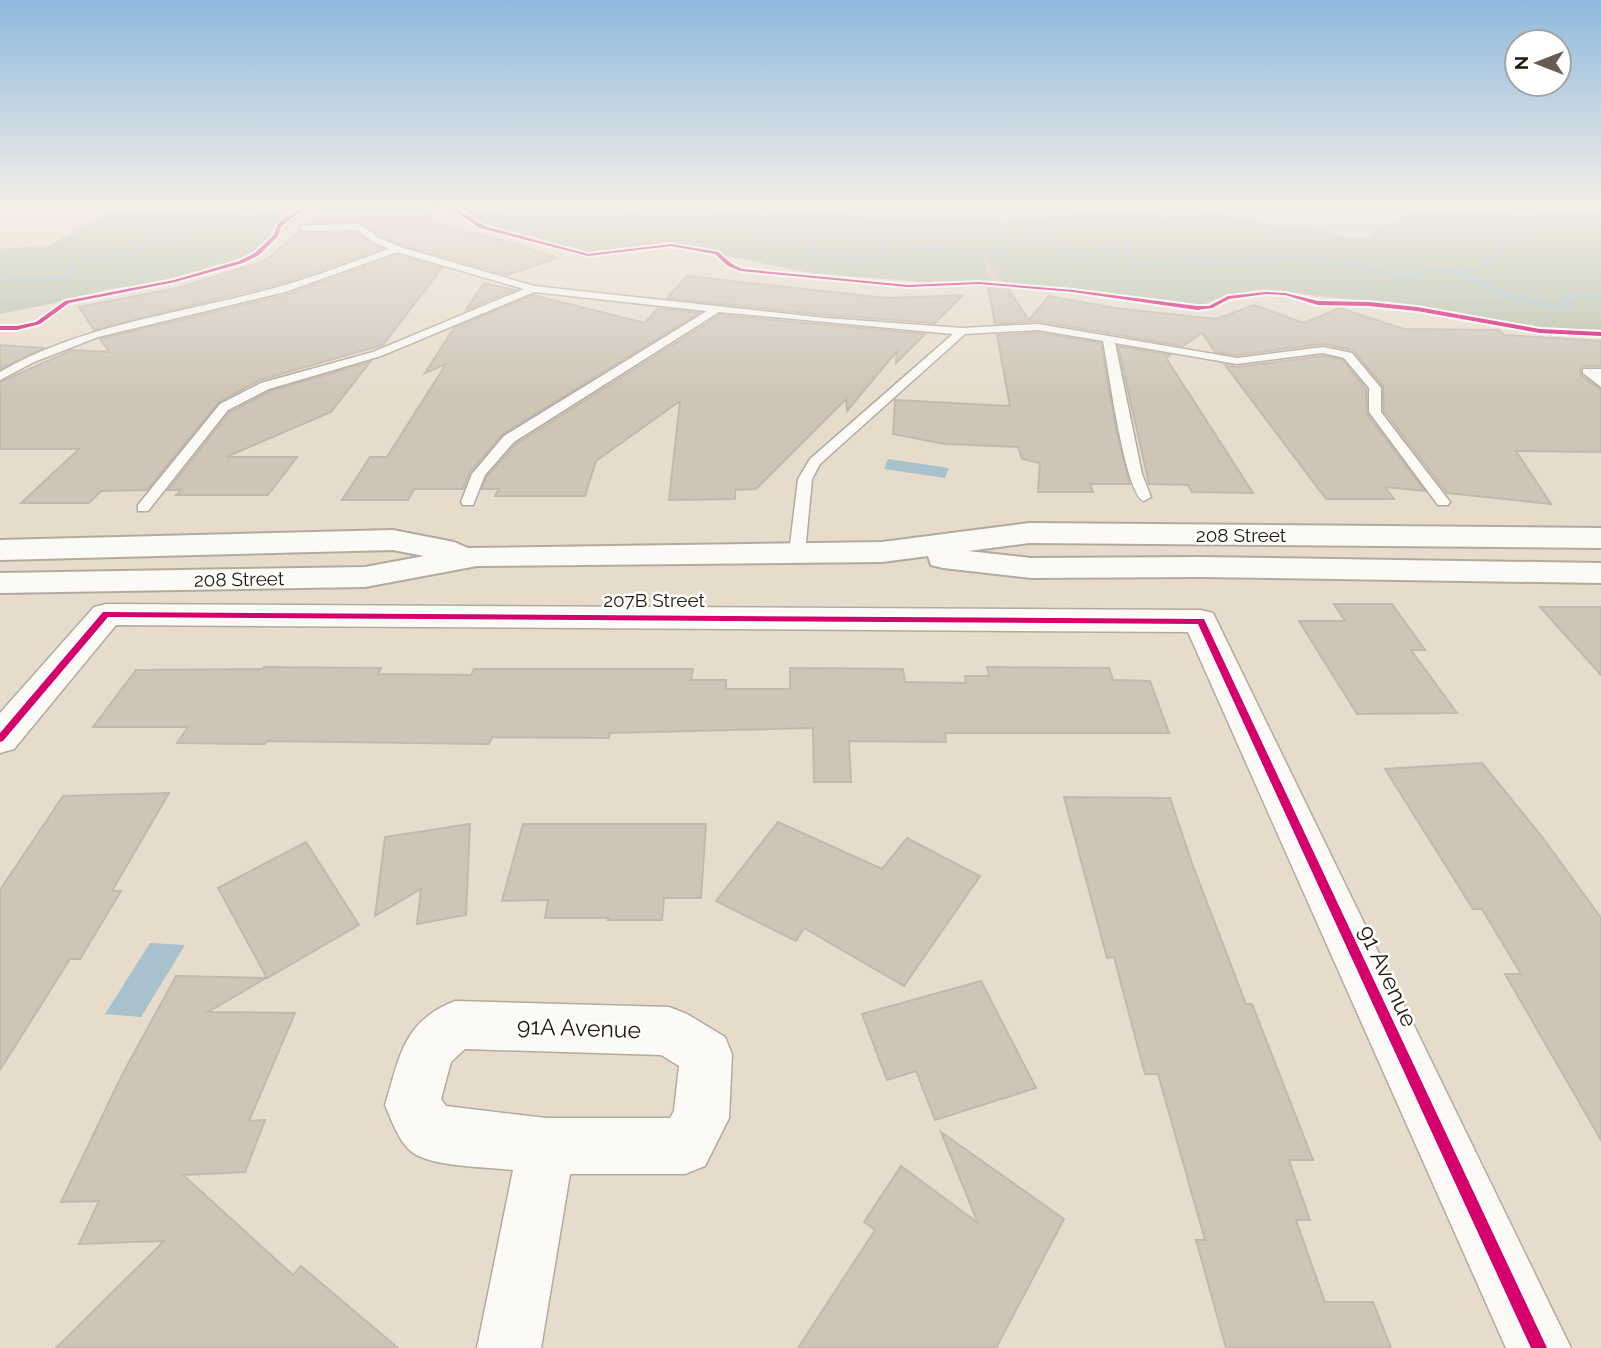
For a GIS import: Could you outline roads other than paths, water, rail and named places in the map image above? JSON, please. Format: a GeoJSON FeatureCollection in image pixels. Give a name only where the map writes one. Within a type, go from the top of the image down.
{"type":"FeatureCollection","features":[{"type":"Feature","properties":{"kind":"main road","name":"208 Street"},"geometry":{"type":"LineString","coordinates":[[0,583],[365,577],[477,556],[882,552],[1029,533],[1601,538]]}},
{"type":"Feature","properties":{"kind":"main road","name":"208 Street"},"geometry":{"type":"LineString","coordinates":[[0,550],[393,540],[477,556]]}},
{"type":"Feature","properties":{"kind":"main road","name":"208 Street"},"geometry":{"type":"LineString","coordinates":[[882,552],[1031,568],[1199,567],[1601,573]]}},
{"type":"Feature","properties":{"kind":"street","name":"207B Street"},"geometry":{"type":"LineString","coordinates":[[0,739],[106,614],[1201,621]]}},
{"type":"Feature","properties":{"kind":"street","name":"91 Avenue"},"geometry":{"type":"LineString","coordinates":[[1201,621],[1539,1348]]}},
{"type":"Feature","properties":{"kind":"street","name":"91A Avenue"},"geometry":{"type":"LineString","coordinates":[[454,1025],[669,1031],[706,1054],[701,1118],[685,1146],[546,1146],[431,1132],[412,1105],[429,1048],[454,1025]]}},
{"type":"Feature","properties":{"kind":"street"},"geometry":{"type":"LineString","coordinates":[[509,1348],[546,1146]]}},
{"type":"Feature","properties":{"kind":"lane"},"geometry":{"type":"LineString","coordinates":[[0,377],[18,365],[90,335],[267,294],[339,269]]}},
{"type":"Feature","properties":{"kind":"lane"},"geometry":{"type":"LineString","coordinates":[[465,269],[533,289],[826,320],[962,331],[1038,327],[1237,361],[1323,350],[1348,355],[1375,388],[1374,412],[1443,502]]}},
{"type":"Feature","properties":{"kind":"lane"},"geometry":{"type":"LineString","coordinates":[[143,508],[224,407],[265,386],[377,354],[533,289]]}},
{"type":"Feature","properties":{"kind":"lane"},"geometry":{"type":"LineString","coordinates":[[468,502],[480,474],[509,439],[719,308]]}},
{"type":"Feature","properties":{"kind":"lane"},"geometry":{"type":"LineString","coordinates":[[797,553],[805,480],[815,462],[962,331]]}},
{"type":"Feature","properties":{"kind":"lane"},"geometry":{"type":"LineString","coordinates":[[1108,338],[1135,474],[1144,497]]}},
{"type":"Feature","properties":{"kind":"lane"},"geometry":{"type":"LineString","coordinates":[[1601,372],[1587,371],[1601,383]]}},
{"type":"Feature","properties":{"kind":"water"},"geometry":{"type":"Polygon","coordinates":[[[888,459],[949,468],[945,478],[884,469],[888,459]]]}},
{"type":"Feature","properties":{"kind":"water"},"geometry":{"type":"Polygon","coordinates":[[[150,943],[185,945],[141,1017],[105,1014],[150,943]]]}},
{"type":"Feature","properties":{"kind":"waterway"},"geometry":{"type":"LineString","coordinates":[[0,273],[9,280],[69,277],[73,274],[70,269]]}},
{"type":"Feature","properties":{"kind":"waterway"},"geometry":{"type":"LineString","coordinates":[[1367,269],[1397,278],[1414,279],[1428,271],[1464,274]]}},
{"type":"Feature","properties":{"kind":"waterway"},"geometry":{"type":"LineString","coordinates":[[1464,274],[1476,269]]}},
{"type":"Feature","properties":{"kind":"waterway"},"geometry":{"type":"LineString","coordinates":[[1464,274],[1504,295],[1562,308],[1570,306],[1564,296],[1601,296]]}}]}
